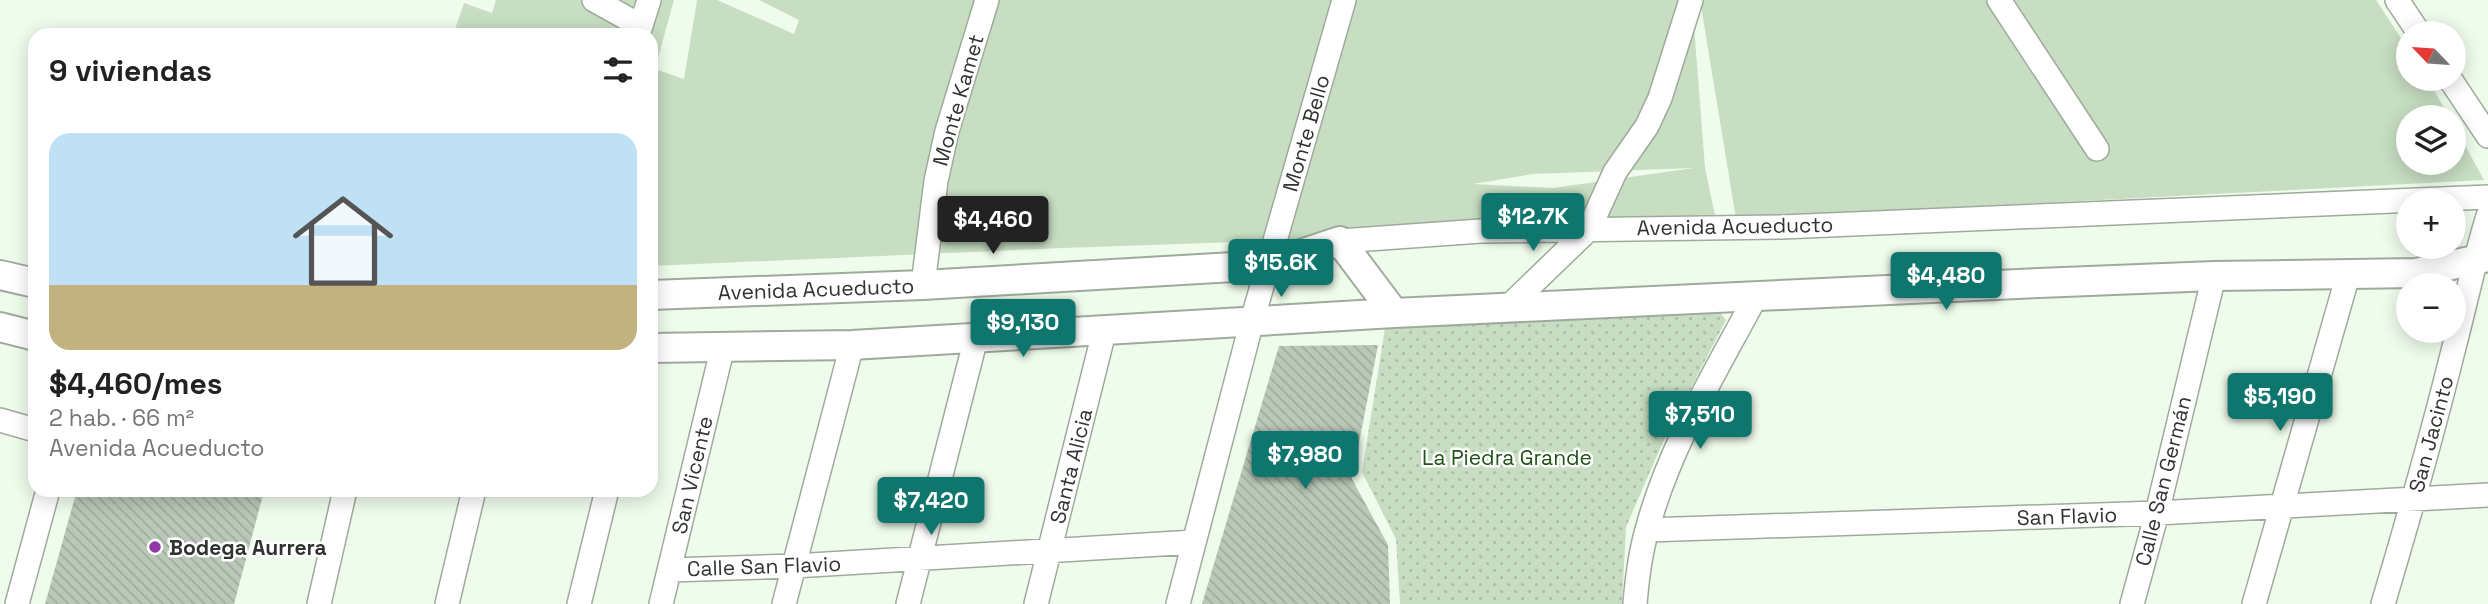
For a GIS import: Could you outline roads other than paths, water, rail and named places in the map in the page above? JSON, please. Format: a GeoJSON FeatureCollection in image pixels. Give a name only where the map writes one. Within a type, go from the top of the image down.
{"type":"FeatureCollection","features":[{"type":"Feature","properties":{"kind":"street"},"geometry":{"type":"LineString","coordinates":[[594,0],[636,28]]}},
{"type":"Feature","properties":{"kind":"street"},"geometry":{"type":"LineString","coordinates":[[641,28],[649,0]]}},
{"type":"Feature","properties":{"kind":"street","name":"Monte Kamet"},"geometry":{"type":"LineString","coordinates":[[923,285],[936,181],[947,131],[987,0]]}},
{"type":"Feature","properties":{"kind":"street","name":"Monte Bello"},"geometry":{"type":"LineString","coordinates":[[1178,604],[1252,321],[1344,0]]}},
{"type":"Feature","properties":{"kind":"street"},"geometry":{"type":"LineString","coordinates":[[1507,308],[1589,229],[1615,172],[1647,126],[1660,98],[1691,0]]}},
{"type":"Feature","properties":{"kind":"street"},"geometry":{"type":"LineString","coordinates":[[1999,0],[2098,149]]}},
{"type":"Feature","properties":{"kind":"street"},"geometry":{"type":"LineString","coordinates":[[2397,0],[2411,21]]}},
{"type":"Feature","properties":{"kind":"street"},"geometry":{"type":"LineString","coordinates":[[2458,91],[2488,136]]}},
{"type":"Feature","properties":{"kind":"street","name":"Avenida Acueducto"},"geometry":{"type":"LineString","coordinates":[[658,295],[923,285],[1268,265],[1340,241],[1481,231],[1782,227],[2488,197]]}},
{"type":"Feature","properties":{"kind":"street","name":"San Jacinto"},"geometry":{"type":"LineString","coordinates":[[2383,604],[2481,260],[2488,216]]}},
{"type":"Feature","properties":{"kind":"street"},"geometry":{"type":"LineString","coordinates":[[1340,241],[1394,313]]}},
{"type":"Feature","properties":{"kind":"street"},"geometry":{"type":"LineString","coordinates":[[658,348],[852,345],[1394,313],[2214,276],[2416,273],[2481,260]]}},
{"type":"Feature","properties":{"kind":"street"},"geometry":{"type":"LineString","coordinates":[[0,275],[28,281]]}},
{"type":"Feature","properties":{"kind":"street"},"geometry":{"type":"LineString","coordinates":[[2255,604],[2348,275]]}},
{"type":"Feature","properties":{"kind":"street","name":"Calle San Germán"},"geometry":{"type":"LineString","coordinates":[[2132,604],[2157,513],[2214,276]]}},
{"type":"Feature","properties":{"kind":"street"},"geometry":{"type":"LineString","coordinates":[[1635,604],[1647,530],[1663,481],[1683,435],[1756,296]]}},
{"type":"Feature","properties":{"kind":"street"},"geometry":{"type":"LineString","coordinates":[[0,327],[28,335]]}},
{"type":"Feature","properties":{"kind":"street","name":"Santa Alicia"},"geometry":{"type":"LineString","coordinates":[[1036,604],[1105,328]]}},
{"type":"Feature","properties":{"kind":"street"},"geometry":{"type":"LineString","coordinates":[[908,604],[976,338]]}},
{"type":"Feature","properties":{"kind":"street"},"geometry":{"type":"LineString","coordinates":[[784,604],[852,345]]}},
{"type":"Feature","properties":{"kind":"street","name":"San Vicente"},"geometry":{"type":"LineString","coordinates":[[661,604],[723,346]]}},
{"type":"Feature","properties":{"kind":"street"},"geometry":{"type":"LineString","coordinates":[[0,420],[28,428]]}},
{"type":"Feature","properties":{"kind":"street","name":"San Flavio"},"geometry":{"type":"LineString","coordinates":[[1647,530],[2157,513],[2488,495]]}},
{"type":"Feature","properties":{"kind":"street"},"geometry":{"type":"LineString","coordinates":[[17,604],[46,497]]}},
{"type":"Feature","properties":{"kind":"street"},"geometry":{"type":"LineString","coordinates":[[319,604],[343,497]]}},
{"type":"Feature","properties":{"kind":"street"},"geometry":{"type":"LineString","coordinates":[[447,604],[472,497]]}},
{"type":"Feature","properties":{"kind":"street"},"geometry":{"type":"LineString","coordinates":[[579,604],[605,497]]}},
{"type":"Feature","properties":{"kind":"street","name":"Calle San Flavio"},"geometry":{"type":"LineString","coordinates":[[670,570],[794,566],[1194,542]]}},
{"type":"Feature","properties":{"kind":"place","name":"Bodega Aurrera"},"geometry":{"type":"Point","coordinates":[155,547]}},
{"type":"Feature","properties":{"kind":"park label","name":"La Piedra Grande"},"geometry":{"type":"Point","coordinates":[1507,457]}}]}
